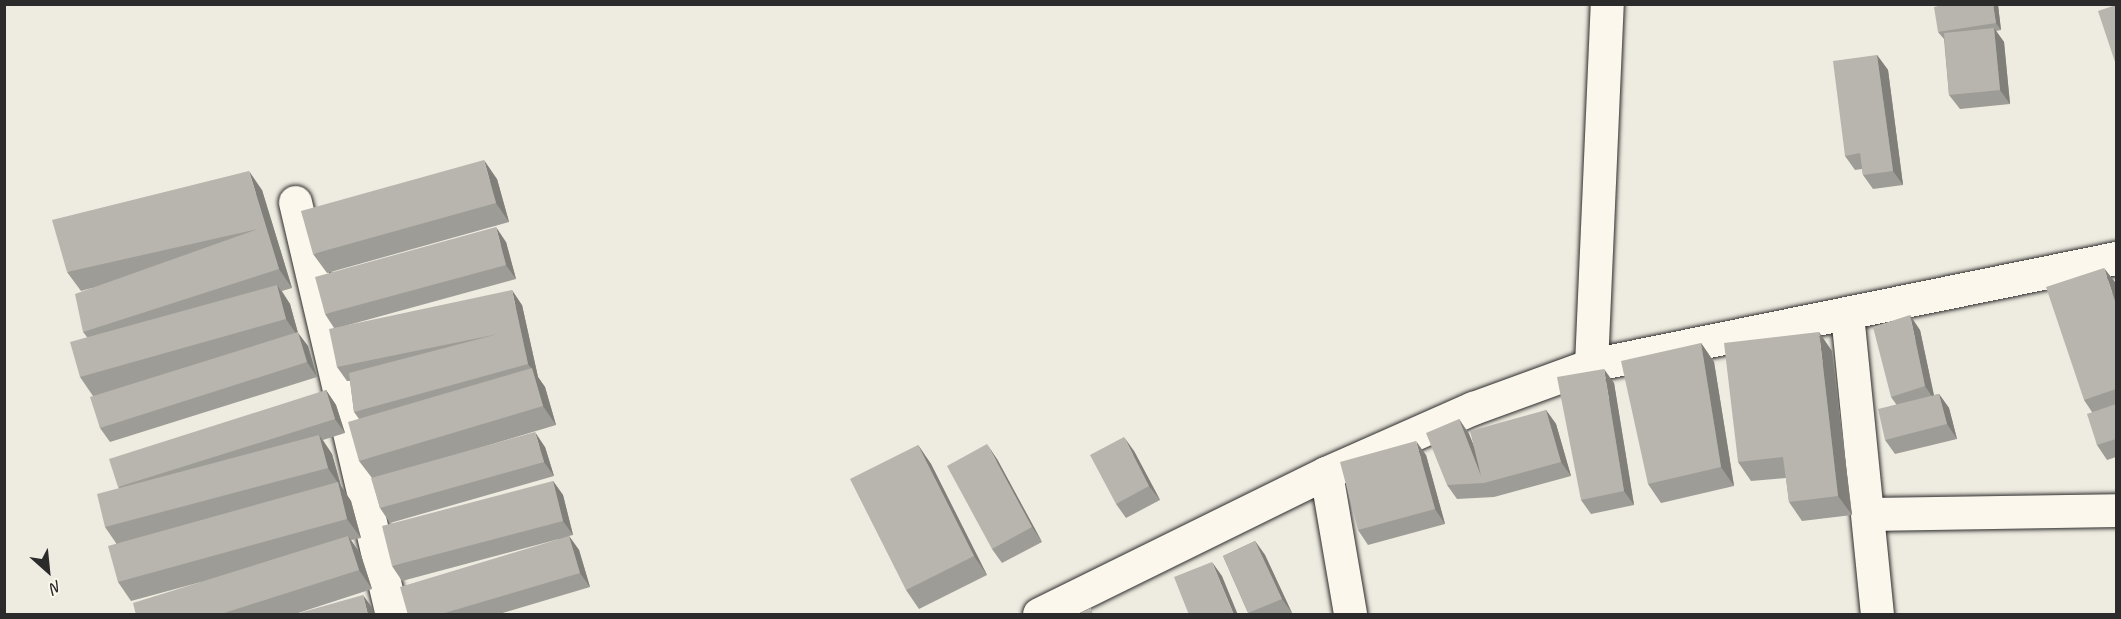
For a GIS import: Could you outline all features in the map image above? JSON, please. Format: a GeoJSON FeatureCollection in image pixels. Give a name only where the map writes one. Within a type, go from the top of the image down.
{"type":"FeatureCollection","features":[{"type":"Feature","properties":{"kind":"street"},"geometry":{"type":"LineString","coordinates":[[1591,365],[1607,4]]}},
{"type":"Feature","properties":{"kind":"street"},"geometry":{"type":"LineString","coordinates":[[295,202],[393,615]]}},
{"type":"Feature","properties":{"kind":"street"},"geometry":{"type":"LineString","coordinates":[[1039,615],[1326,473],[1473,408],[1591,365],[2116,258]]}},
{"type":"Feature","properties":{"kind":"street"},"geometry":{"type":"LineString","coordinates":[[1847,314],[1870,514],[1877,615]]}},
{"type":"Feature","properties":{"kind":"street"},"geometry":{"type":"LineString","coordinates":[[1326,473],[1350,615]]}},
{"type":"Feature","properties":{"kind":"street"},"geometry":{"type":"LineString","coordinates":[[1870,514],[2116,510]]}},
{"type":"Feature","properties":{"kind":"building"},"geometry":{"type":"Polygon","coordinates":[[[1948,4],[1993,4],[1996,23],[1938,32],[1934,7],[1948,4]]]}},
{"type":"Feature","properties":{"kind":"building"},"geometry":{"type":"Polygon","coordinates":[[[2116,5],[2116,65],[2098,11],[2116,5]]]}},
{"type":"Feature","properties":{"kind":"building"},"geometry":{"type":"Polygon","coordinates":[[[1994,28],[2000,90],[1949,95],[1944,33],[1994,28]]]}},
{"type":"Feature","properties":{"kind":"building"},"geometry":{"type":"Polygon","coordinates":[[[1877,55],[1893,171],[1863,175],[1860,153],[1845,156],[1833,61],[1877,55]]]}},
{"type":"Feature","properties":{"kind":"building"},"geometry":{"type":"Polygon","coordinates":[[[484,160],[496,203],[313,254],[301,211],[484,160]]]}},
{"type":"Feature","properties":{"kind":"building"},"geometry":{"type":"Polygon","coordinates":[[[249,171],[279,269],[83,332],[75,294],[258,229],[67,272],[52,220],[249,171]]]}},
{"type":"Feature","properties":{"kind":"building"},"geometry":{"type":"Polygon","coordinates":[[[496,227],[506,265],[325,314],[315,277],[496,227]]]}},
{"type":"Feature","properties":{"kind":"building"},"geometry":{"type":"Polygon","coordinates":[[[2104,268],[2116,304],[2116,389],[2084,400],[2046,287],[2104,268]]]}},
{"type":"Feature","properties":{"kind":"building"},"geometry":{"type":"Polygon","coordinates":[[[277,285],[286,319],[80,377],[70,342],[277,285]]]}},
{"type":"Feature","properties":{"kind":"building"},"geometry":{"type":"Polygon","coordinates":[[[512,290],[528,364],[354,412],[349,373],[498,334],[337,367],[329,329],[512,290]]]}},
{"type":"Feature","properties":{"kind":"building"},"geometry":{"type":"Polygon","coordinates":[[[1910,315],[1925,386],[1891,397],[1873,327],[1910,315]]]}},
{"type":"Feature","properties":{"kind":"building"},"geometry":{"type":"Polygon","coordinates":[[[298,332],[307,362],[100,428],[90,397],[298,332]]]}},
{"type":"Feature","properties":{"kind":"building"},"geometry":{"type":"Polygon","coordinates":[[[1819,332],[1838,496],[1789,502],[1783,457],[1738,462],[1724,343],[1819,332]]]}},
{"type":"Feature","properties":{"kind":"building"},"geometry":{"type":"Polygon","coordinates":[[[1701,343],[1721,467],[1648,484],[1621,361],[1701,343]]]}},
{"type":"Feature","properties":{"kind":"building"},"geometry":{"type":"Polygon","coordinates":[[[532,368],[543,406],[359,461],[348,422],[532,368]]]}},
{"type":"Feature","properties":{"kind":"building"},"geometry":{"type":"Polygon","coordinates":[[[1604,369],[1624,491],[1581,500],[1557,377],[1604,369]]]}},
{"type":"Feature","properties":{"kind":"building"},"geometry":{"type":"Polygon","coordinates":[[[326,390],[335,419],[118,487],[109,459],[326,390]]]}},
{"type":"Feature","properties":{"kind":"building"},"geometry":{"type":"Polygon","coordinates":[[[1939,394],[1947,424],[1885,440],[1878,409],[1939,394]]]}},
{"type":"Feature","properties":{"kind":"building"},"geometry":{"type":"Polygon","coordinates":[[[2116,404],[2116,439],[2097,445],[2087,414],[2116,404]]]}},
{"type":"Feature","properties":{"kind":"building"},"geometry":{"type":"Polygon","coordinates":[[[1546,410],[1561,462],[1484,483],[1447,485],[1426,433],[1459,419],[1481,476],[1470,431],[1546,410]]]}},
{"type":"Feature","properties":{"kind":"building"},"geometry":{"type":"Polygon","coordinates":[[[535,432],[544,462],[380,508],[371,478],[535,432]]]}},
{"type":"Feature","properties":{"kind":"building"},"geometry":{"type":"Polygon","coordinates":[[[319,435],[328,468],[105,527],[97,494],[319,435]]]}},
{"type":"Feature","properties":{"kind":"building"},"geometry":{"type":"Polygon","coordinates":[[[1124,437],[1149,486],[1116,504],[1090,455],[1124,437]]]}},
{"type":"Feature","properties":{"kind":"building"},"geometry":{"type":"Polygon","coordinates":[[[1416,441],[1435,509],[1358,530],[1340,462],[1416,441]]]}},
{"type":"Feature","properties":{"kind":"building"},"geometry":{"type":"Polygon","coordinates":[[[987,444],[1032,527],[992,549],[947,466],[987,444]]]}},
{"type":"Feature","properties":{"kind":"building"},"geometry":{"type":"Polygon","coordinates":[[[918,445],[974,556],[906,590],[850,479],[918,445]]]}},
{"type":"Feature","properties":{"kind":"building"},"geometry":{"type":"Polygon","coordinates":[[[553,481],[563,521],[392,566],[382,526],[553,481]]]}},
{"type":"Feature","properties":{"kind":"building"},"geometry":{"type":"Polygon","coordinates":[[[338,482],[347,519],[118,582],[108,546],[338,482]]]}},
{"type":"Feature","properties":{"kind":"building"},"geometry":{"type":"Polygon","coordinates":[[[348,536],[359,570],[218,615],[136,615],[133,603],[348,536]]]}},
{"type":"Feature","properties":{"kind":"building"},"geometry":{"type":"Polygon","coordinates":[[[569,536],[580,573],[438,615],[408,615],[400,587],[569,536]]]}},
{"type":"Feature","properties":{"kind":"building"},"geometry":{"type":"Polygon","coordinates":[[[1255,541],[1282,599],[1248,613],[1223,556],[1255,541]]]}},
{"type":"Feature","properties":{"kind":"building"},"geometry":{"type":"Polygon","coordinates":[[[1212,562],[1234,615],[1189,615],[1174,577],[1212,562]]]}},
{"type":"Feature","properties":{"kind":"building"},"geometry":{"type":"Polygon","coordinates":[[[363,595],[368,615],[292,615],[363,595]]]}},
{"type":"Feature","properties":{"kind":"building"},"geometry":{"type":"Polygon","coordinates":[[[1091,608],[1093,615],[1075,615],[1091,608]]]}}]}
